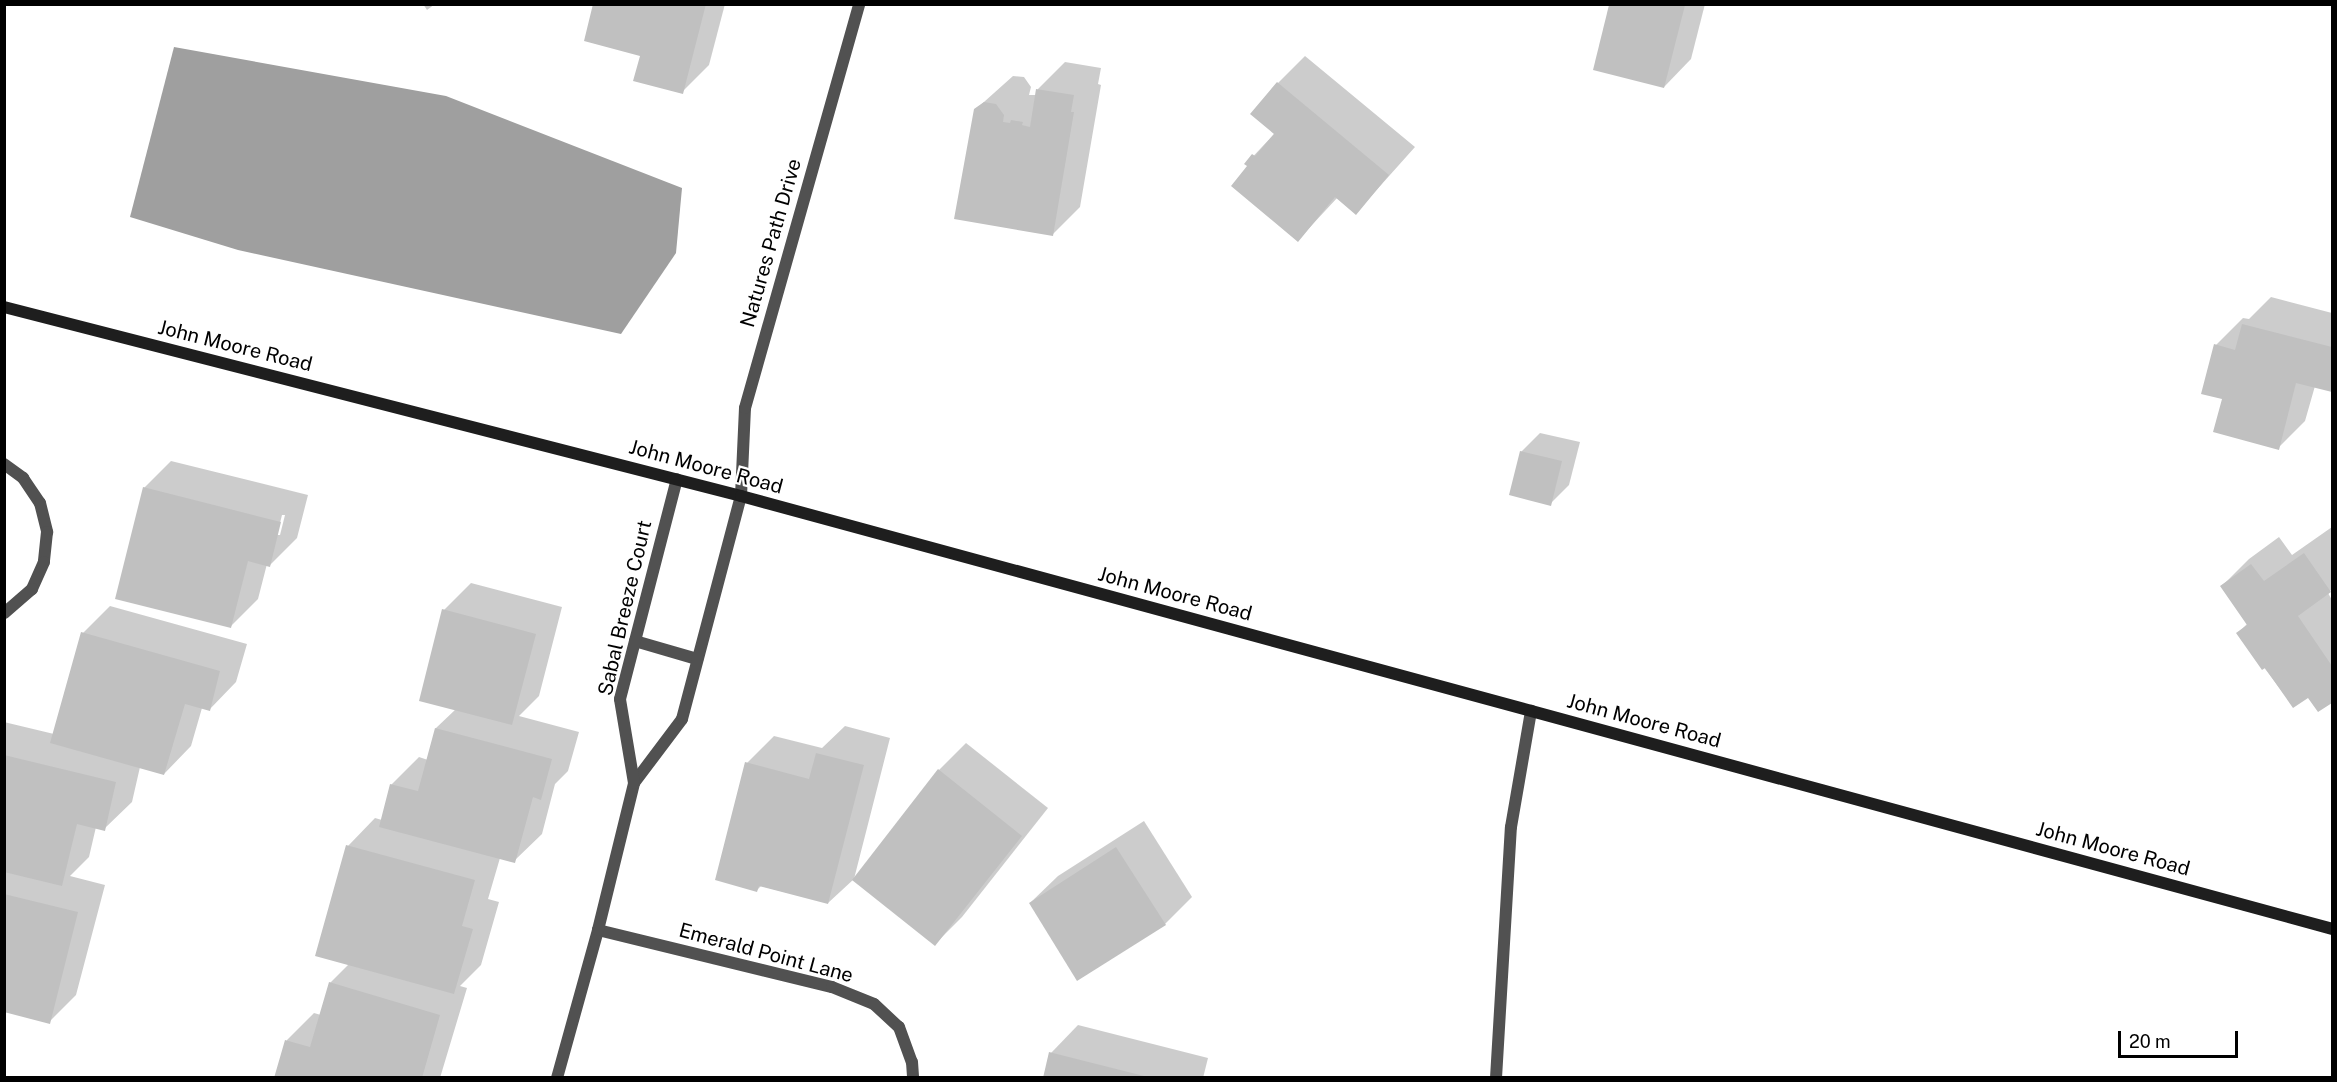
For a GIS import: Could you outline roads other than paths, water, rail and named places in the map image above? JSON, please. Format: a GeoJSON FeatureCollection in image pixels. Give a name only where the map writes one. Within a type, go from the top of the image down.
{"type":"FeatureCollection","features":[{"type":"Feature","properties":{"kind":"street","name":"Natures Path Drive"},"geometry":{"type":"LineString","coordinates":[[741,496],[744,408],[859,4]]}},
{"type":"Feature","properties":{"kind":"street","name":"John Moore Road"},"geometry":{"type":"LineString","coordinates":[[4,307],[741,496],[2332,929]]}},
{"type":"Feature","properties":{"kind":"street"},"geometry":{"type":"LineString","coordinates":[[4,464],[23,478],[40,503],[47,532],[44,562],[32,589],[4,613]]}},
{"type":"Feature","properties":{"kind":"street","name":"Sabal Breeze Court"},"geometry":{"type":"LineString","coordinates":[[634,783],[620,699],[677,479]]}},
{"type":"Feature","properties":{"kind":"street","name":"Sabal Breeze Court"},"geometry":{"type":"LineString","coordinates":[[557,1077],[598,930],[634,783],[682,719],[741,496]]}},
{"type":"Feature","properties":{"kind":"street"},"geometry":{"type":"LineString","coordinates":[[635,641],[697,659]]}},
{"type":"Feature","properties":{"kind":"street"},"geometry":{"type":"LineString","coordinates":[[1496,1077],[1511,827],[1531,711]]}},
{"type":"Feature","properties":{"kind":"street","name":"Emerald Point Lane"},"geometry":{"type":"LineString","coordinates":[[598,930],[832,987],[874,1004],[899,1027],[912,1062],[913,1077]]}}]}
